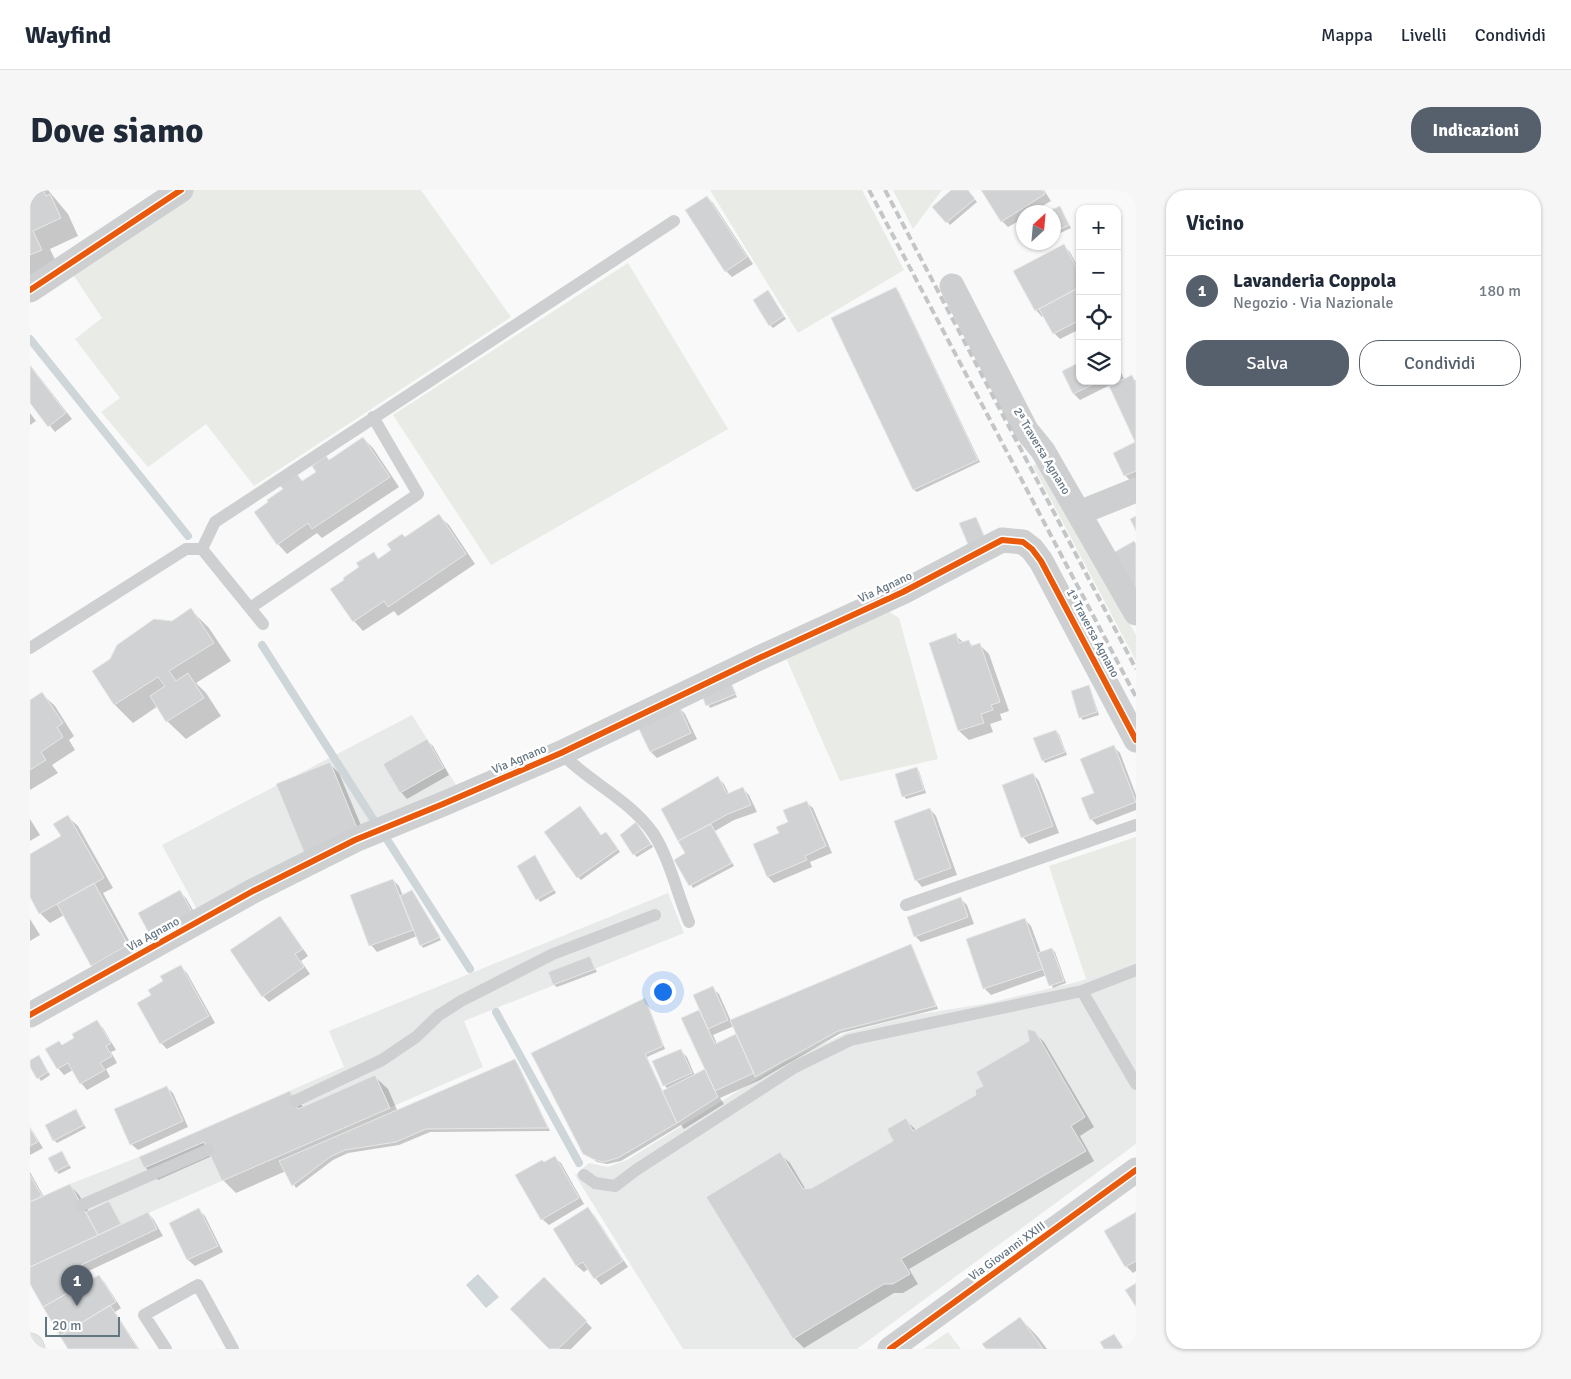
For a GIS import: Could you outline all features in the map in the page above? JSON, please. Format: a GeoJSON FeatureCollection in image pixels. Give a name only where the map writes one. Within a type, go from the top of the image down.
{"type":"FeatureCollection","features":[{"type":"Feature","properties":{"kind":"street"},"geometry":{"type":"LineString","coordinates":[[30,290],[181,190]]}},
{"type":"Feature","properties":{"kind":"street","name":"2ª Traversa Agnano"},"geometry":{"type":"LineString","coordinates":[[952,286],[1026,430],[1043,450],[1136,613]]}},
{"type":"Feature","properties":{"kind":"street"},"geometry":{"type":"LineString","coordinates":[[1079,513],[1136,490]]}},
{"type":"Feature","properties":{"kind":"street","name":"Via Agnano"},"geometry":{"type":"LineString","coordinates":[[30,1015],[252,891],[355,840],[561,753],[757,659],[903,592],[1002,540],[1023,542]]}},
{"type":"Feature","properties":{"kind":"street","name":"1ª Traversa Agnano"},"geometry":{"type":"LineString","coordinates":[[1023,542],[1042,561],[1136,740]]}},
{"type":"Feature","properties":{"kind":"street","name":"Via Giovanni XXIII"},"geometry":{"type":"LineString","coordinates":[[890,1349],[1136,1170]]}},
{"type":"Feature","properties":{"kind":"lane"},"geometry":{"type":"LineString","coordinates":[[202,549],[215,522],[674,221]]}},
{"type":"Feature","properties":{"kind":"lane"},"geometry":{"type":"LineString","coordinates":[[250,608],[418,494],[373,417]]}},
{"type":"Feature","properties":{"kind":"lane"},"geometry":{"type":"LineString","coordinates":[[202,549],[263,624]]}},
{"type":"Feature","properties":{"kind":"lane"},"geometry":{"type":"LineString","coordinates":[[30,648],[186,550],[202,549]]}},
{"type":"Feature","properties":{"kind":"lane"},"geometry":{"type":"LineString","coordinates":[[561,753],[572,764],[640,817],[654,835],[666,860],[689,922]]}},
{"type":"Feature","properties":{"kind":"lane"},"geometry":{"type":"LineString","coordinates":[[906,905],[1136,825]]}},
{"type":"Feature","properties":{"kind":"lane"},"geometry":{"type":"LineString","coordinates":[[295,1101],[382,1060],[416,1037],[440,1015],[460,1001],[553,954],[655,915]]}},
{"type":"Feature","properties":{"kind":"lane"},"geometry":{"type":"LineString","coordinates":[[584,1175],[595,1183],[615,1186],[636,1170],[795,1068],[850,1040],[1082,991],[1136,970]]}},
{"type":"Feature","properties":{"kind":"lane"},"geometry":{"type":"LineString","coordinates":[[1082,991],[1136,1084]]}},
{"type":"Feature","properties":{"kind":"lane"},"geometry":{"type":"LineString","coordinates":[[82,1205],[208,1150]]}},
{"type":"Feature","properties":{"kind":"lane"},"geometry":{"type":"LineString","coordinates":[[166,1349],[144,1315],[198,1285],[233,1349]]}},
{"type":"Feature","properties":{"kind":"shaded area"},"geometry":{"type":"Polygon","coordinates":[[[191,190],[421,190],[511,317],[254,486],[206,424],[148,467],[101,412],[120,398],[75,339],[102,318],[72,273],[191,190]]]}},
{"type":"Feature","properties":{"kind":"shaded area"},"geometry":{"type":"Polygon","coordinates":[[[710,190],[862,190],[904,270],[798,333],[710,190]]]}},
{"type":"Feature","properties":{"kind":"shaded area"},"geometry":{"type":"Polygon","coordinates":[[[893,190],[942,190],[913,229],[893,190]]]}},
{"type":"Feature","properties":{"kind":"shaded area"},"geometry":{"type":"Polygon","coordinates":[[[628,263],[728,429],[491,565],[393,415],[628,263]]]}},
{"type":"Feature","properties":{"kind":"shaded area"},"geometry":{"type":"Polygon","coordinates":[[[1039,462],[1136,635],[1136,661],[1033,466],[1039,462]]]}},
{"type":"Feature","properties":{"kind":"shaded area"},"geometry":{"type":"Polygon","coordinates":[[[888,611],[899,618],[938,759],[840,781],[786,658],[888,611]]]}},
{"type":"Feature","properties":{"kind":"shaded area"},"geometry":{"type":"Polygon","coordinates":[[[412,715],[460,791],[199,913],[162,845],[412,715]]]}},
{"type":"Feature","properties":{"kind":"shaded area"},"geometry":{"type":"Polygon","coordinates":[[[1136,837],[1136,962],[1086,979],[1049,866],[1136,837]]]}},
{"type":"Feature","properties":{"kind":"shaded area"},"geometry":{"type":"Polygon","coordinates":[[[668,893],[684,933],[464,1021],[483,1067],[98,1235],[70,1184],[139,1157],[344,1067],[329,1031],[668,893]]]}},
{"type":"Feature","properties":{"kind":"shaded area"},"geometry":{"type":"Polygon","coordinates":[[[1136,962],[1136,1144],[857,1349],[683,1349],[575,1175],[589,1163],[608,1167],[627,1160],[783,1063],[846,1033],[915,1015],[989,1003],[1077,982],[1136,962]]]}},
{"type":"Feature","properties":{"kind":"shaded area"},"geometry":{"type":"Polygon","coordinates":[[[478,1274],[499,1297],[486,1308],[466,1285],[478,1274]]]}},
{"type":"Feature","properties":{"kind":"shaded area"},"geometry":{"type":"Polygon","coordinates":[[[948,1332],[961,1349],[923,1349],[948,1332]]]}},
{"type":"Feature","properties":{"kind":"building"},"geometry":{"type":"Polygon","coordinates":[[[30,190],[43,190],[46,196],[50,194],[61,218],[33,231],[42,250],[30,255],[30,190]]]}},
{"type":"Feature","properties":{"kind":"building"},"geometry":{"type":"Polygon","coordinates":[[[951,190],[968,190],[975,199],[946,223],[932,207],[951,190]]]}},
{"type":"Feature","properties":{"kind":"building"},"geometry":{"type":"Polygon","coordinates":[[[981,190],[1043,190],[1045,194],[1028,205],[1016,205],[1016,212],[1001,222],[981,190]]]}},
{"type":"Feature","properties":{"kind":"building"},"geometry":{"type":"Polygon","coordinates":[[[707,196],[747,257],[725,272],[685,210],[707,196]]]}},
{"type":"Feature","properties":{"kind":"building"},"geometry":{"type":"Polygon","coordinates":[[[1061,208],[1069,225],[1061,229],[1061,208]]]}},
{"type":"Feature","properties":{"kind":"building"},"geometry":{"type":"Polygon","coordinates":[[[1064,244],[1076,266],[1076,289],[1035,311],[1013,271],[1053,250],[1061,250],[1061,246],[1064,244]]]}},
{"type":"Feature","properties":{"kind":"building"},"geometry":{"type":"Polygon","coordinates":[[[896,287],[978,460],[913,490],[831,318],[896,287]]]}},
{"type":"Feature","properties":{"kind":"building"},"geometry":{"type":"Polygon","coordinates":[[[1076,289],[1076,322],[1053,334],[1039,309],[1076,289]]]}},
{"type":"Feature","properties":{"kind":"building"},"geometry":{"type":"Polygon","coordinates":[[[768,290],[784,316],[769,326],[753,300],[768,290]]]}},
{"type":"Feature","properties":{"kind":"building"},"geometry":{"type":"Polygon","coordinates":[[[1076,364],[1076,385],[1092,385],[1073,394],[1062,371],[1076,364]]]}},
{"type":"Feature","properties":{"kind":"building"},"geometry":{"type":"Polygon","coordinates":[[[30,366],[66,413],[48,427],[30,403],[30,366]]]}},
{"type":"Feature","properties":{"kind":"building"},"geometry":{"type":"Polygon","coordinates":[[[1132,375],[1136,384],[1136,471],[1124,476],[1113,453],[1135,442],[1109,386],[1121,385],[1121,380],[1132,375]]]}},
{"type":"Feature","properties":{"kind":"building"},"geometry":{"type":"Polygon","coordinates":[[[363,437],[390,477],[312,529],[308,523],[277,545],[254,512],[283,489],[280,486],[297,474],[302,481],[316,472],[312,466],[326,456],[329,460],[363,437]]]}},
{"type":"Feature","properties":{"kind":"building"},"geometry":{"type":"Polygon","coordinates":[[[439,514],[466,554],[388,607],[384,601],[353,622],[330,589],[359,567],[356,563],[374,552],[378,559],[391,550],[387,544],[402,534],[405,537],[439,514]]]}},
{"type":"Feature","properties":{"kind":"building"},"geometry":{"type":"Polygon","coordinates":[[[1136,516],[1136,531],[1130,519],[1136,516]]]}},
{"type":"Feature","properties":{"kind":"building"},"geometry":{"type":"Polygon","coordinates":[[[976,517],[986,540],[969,547],[959,523],[976,517]]]}},
{"type":"Feature","properties":{"kind":"building"},"geometry":{"type":"Polygon","coordinates":[[[1134,541],[1136,544],[1136,594],[1113,553],[1134,541]]]}},
{"type":"Feature","properties":{"kind":"building"},"geometry":{"type":"Polygon","coordinates":[[[191,608],[214,643],[169,671],[176,681],[188,673],[204,698],[166,722],[150,696],[165,686],[158,677],[114,705],[92,671],[110,659],[117,645],[154,619],[172,621],[191,608]]]}},
{"type":"Feature","properties":{"kind":"building"},"geometry":{"type":"Polygon","coordinates":[[[956,633],[959,643],[969,640],[971,646],[980,643],[1000,702],[991,705],[993,710],[981,714],[984,723],[958,731],[929,643],[956,633]]]}},
{"type":"Feature","properties":{"kind":"building"},"geometry":{"type":"Polygon","coordinates":[[[731,683],[736,694],[706,706],[702,695],[731,683]]]}},
{"type":"Feature","properties":{"kind":"building"},"geometry":{"type":"Polygon","coordinates":[[[1089,685],[1097,712],[1079,718],[1071,691],[1089,685]]]}},
{"type":"Feature","properties":{"kind":"building"},"geometry":{"type":"Polygon","coordinates":[[[42,692],[63,723],[57,727],[63,737],[41,752],[46,760],[30,770],[30,700],[42,692]]]}},
{"type":"Feature","properties":{"kind":"building"},"geometry":{"type":"Polygon","coordinates":[[[679,706],[691,733],[650,752],[637,725],[679,706]]]}},
{"type":"Feature","properties":{"kind":"building"},"geometry":{"type":"Polygon","coordinates":[[[1056,730],[1065,752],[1042,761],[1033,738],[1056,730]]]}},
{"type":"Feature","properties":{"kind":"building"},"geometry":{"type":"Polygon","coordinates":[[[427,739],[444,768],[400,793],[383,764],[427,739]]]}},
{"type":"Feature","properties":{"kind":"building"},"geometry":{"type":"Polygon","coordinates":[[[1114,745],[1136,802],[1090,820],[1081,798],[1094,793],[1080,759],[1114,745]]]}},
{"type":"Feature","properties":{"kind":"building"},"geometry":{"type":"Polygon","coordinates":[[[330,762],[359,833],[305,855],[276,784],[330,762]]]}},
{"type":"Feature","properties":{"kind":"building"},"geometry":{"type":"Polygon","coordinates":[[[917,767],[924,790],[902,797],[895,774],[917,767]]]}},
{"type":"Feature","properties":{"kind":"building"},"geometry":{"type":"Polygon","coordinates":[[[1033,773],[1053,826],[1021,838],[1002,785],[1033,773]]]}},
{"type":"Feature","properties":{"kind":"building"},"geometry":{"type":"Polygon","coordinates":[[[718,776],[727,794],[743,787],[751,805],[728,814],[678,841],[661,809],[718,776]]]}},
{"type":"Feature","properties":{"kind":"building"},"geometry":{"type":"Polygon","coordinates":[[[807,801],[826,846],[805,856],[807,860],[767,877],[753,844],[779,833],[776,827],[788,822],[783,810],[807,801]]]}},
{"type":"Feature","properties":{"kind":"building"},"geometry":{"type":"Polygon","coordinates":[[[580,806],[601,835],[606,832],[618,849],[577,878],[544,832],[580,806]]]}},
{"type":"Feature","properties":{"kind":"building"},"geometry":{"type":"Polygon","coordinates":[[[930,808],[951,868],[915,881],[894,821],[930,808]]]}},
{"type":"Feature","properties":{"kind":"building"},"geometry":{"type":"Polygon","coordinates":[[[68,815],[104,878],[39,914],[30,897],[30,854],[61,836],[53,824],[68,815]]]}},
{"type":"Feature","properties":{"kind":"building"},"geometry":{"type":"Polygon","coordinates":[[[636,822],[651,844],[633,855],[620,835],[636,822]]]}},
{"type":"Feature","properties":{"kind":"building"},"geometry":{"type":"Polygon","coordinates":[[[711,824],[732,863],[689,886],[674,860],[685,853],[678,841],[711,824]]]}},
{"type":"Feature","properties":{"kind":"building"},"geometry":{"type":"Polygon","coordinates":[[[535,855],[554,890],[536,900],[517,866],[535,855]]]}},
{"type":"Feature","properties":{"kind":"building"},"geometry":{"type":"Polygon","coordinates":[[[393,879],[413,930],[369,946],[350,895],[393,879]]]}},
{"type":"Feature","properties":{"kind":"building"},"geometry":{"type":"Polygon","coordinates":[[[94,883],[128,945],[91,966],[57,904],[94,883]]]}},
{"type":"Feature","properties":{"kind":"building"},"geometry":{"type":"Polygon","coordinates":[[[180,890],[194,916],[152,939],[138,913],[180,890]]]}},
{"type":"Feature","properties":{"kind":"building"},"geometry":{"type":"Polygon","coordinates":[[[412,890],[440,937],[420,946],[400,896],[412,890]]]}},
{"type":"Feature","properties":{"kind":"building"},"geometry":{"type":"Polygon","coordinates":[[[961,897],[968,917],[914,937],[907,917],[961,897]]]}},
{"type":"Feature","properties":{"kind":"building"},"geometry":{"type":"Polygon","coordinates":[[[280,916],[303,949],[295,954],[304,967],[262,997],[230,950],[280,916]]]}},
{"type":"Feature","properties":{"kind":"building"},"geometry":{"type":"Polygon","coordinates":[[[1025,918],[1043,969],[983,989],[966,939],[1025,918]]]}},
{"type":"Feature","properties":{"kind":"building"},"geometry":{"type":"Polygon","coordinates":[[[911,944],[936,1006],[838,1031],[755,1077],[730,1020],[911,944]]]}},
{"type":"Feature","properties":{"kind":"building"},"geometry":{"type":"Polygon","coordinates":[[[1052,948],[1064,981],[1049,986],[1037,953],[1052,948]]]}},
{"type":"Feature","properties":{"kind":"building"},"geometry":{"type":"Polygon","coordinates":[[[590,956],[595,969],[553,985],[548,972],[590,956]]]}},
{"type":"Feature","properties":{"kind":"building"},"geometry":{"type":"Polygon","coordinates":[[[181,965],[209,1016],[160,1044],[137,1003],[151,995],[148,990],[163,981],[160,976],[181,965]]]}},
{"type":"Feature","properties":{"kind":"building"},"geometry":{"type":"Polygon","coordinates":[[[713,986],[728,1020],[708,1029],[693,995],[713,986]]]}},
{"type":"Feature","properties":{"kind":"building"},"geometry":{"type":"Polygon","coordinates":[[[645,998],[663,1046],[645,1054],[677,1123],[618,1158],[603,1162],[583,1154],[531,1053],[645,998]]]}},
{"type":"Feature","properties":{"kind":"building"},"geometry":{"type":"Polygon","coordinates":[[[699,1010],[715,1044],[736,1034],[754,1073],[715,1091],[681,1018],[699,1010]]]}},
{"type":"Feature","properties":{"kind":"building"},"geometry":{"type":"Polygon","coordinates":[[[97,1020],[111,1043],[106,1046],[112,1056],[100,1063],[105,1070],[80,1084],[68,1063],[57,1069],[45,1049],[59,1041],[62,1045],[74,1038],[72,1034],[97,1020]]]}},
{"type":"Feature","properties":{"kind":"building"},"geometry":{"type":"Polygon","coordinates":[[[1027,1029],[1035,1031],[1085,1117],[1071,1126],[1086,1151],[901,1259],[910,1274],[893,1284],[884,1284],[793,1339],[706,1197],[780,1152],[803,1189],[812,1188],[893,1141],[887,1129],[906,1118],[913,1131],[976,1095],[975,1090],[983,1086],[976,1072],[1029,1041],[1027,1029]]]}},
{"type":"Feature","properties":{"kind":"building"},"geometry":{"type":"Polygon","coordinates":[[[681,1049],[692,1073],[663,1086],[652,1061],[681,1049]]]}},
{"type":"Feature","properties":{"kind":"building"},"geometry":{"type":"Polygon","coordinates":[[[39,1055],[48,1072],[37,1079],[30,1067],[30,1060],[39,1055]]]}},
{"type":"Feature","properties":{"kind":"building"},"geometry":{"type":"Polygon","coordinates":[[[515,1059],[548,1128],[426,1129],[396,1142],[345,1150],[330,1157],[292,1186],[279,1161],[515,1059]]]}},
{"type":"Feature","properties":{"kind":"building"},"geometry":{"type":"Polygon","coordinates":[[[705,1069],[718,1097],[677,1123],[662,1091],[705,1069]]]}},
{"type":"Feature","properties":{"kind":"building"},"geometry":{"type":"Polygon","coordinates":[[[375,1075],[390,1108],[222,1181],[204,1142],[144,1168],[139,1157],[290,1091],[298,1109],[375,1075]]]}},
{"type":"Feature","properties":{"kind":"building"},"geometry":{"type":"Polygon","coordinates":[[[167,1086],[183,1121],[130,1145],[114,1109],[167,1086]]]}},
{"type":"Feature","properties":{"kind":"building"},"geometry":{"type":"Polygon","coordinates":[[[76,1109],[84,1125],[53,1141],[45,1125],[76,1109]]]}},
{"type":"Feature","properties":{"kind":"building"},"geometry":{"type":"Polygon","coordinates":[[[30,1128],[38,1142],[30,1146],[30,1128]]]}},
{"type":"Feature","properties":{"kind":"building"},"geometry":{"type":"Polygon","coordinates":[[[62,1151],[69,1165],[55,1172],[48,1158],[62,1151]]]}},
{"type":"Feature","properties":{"kind":"building"},"geometry":{"type":"Polygon","coordinates":[[[555,1156],[579,1198],[541,1220],[515,1175],[542,1160],[544,1162],[555,1156]]]}},
{"type":"Feature","properties":{"kind":"building"},"geometry":{"type":"Polygon","coordinates":[[[30,1175],[42,1196],[30,1202],[30,1175]]]}},
{"type":"Feature","properties":{"kind":"building"},"geometry":{"type":"Polygon","coordinates":[[[70,1184],[98,1235],[30,1267],[30,1202],[70,1184]]]}},
{"type":"Feature","properties":{"kind":"building"},"geometry":{"type":"Polygon","coordinates":[[[109,1201],[121,1224],[98,1235],[86,1212],[109,1201]]]}},
{"type":"Feature","properties":{"kind":"building"},"geometry":{"type":"Polygon","coordinates":[[[588,1207],[623,1261],[594,1279],[583,1262],[576,1266],[553,1229],[588,1207]]]}},
{"type":"Feature","properties":{"kind":"building"},"geometry":{"type":"Polygon","coordinates":[[[199,1208],[218,1246],[187,1260],[169,1223],[199,1208]]]}},
{"type":"Feature","properties":{"kind":"building"},"geometry":{"type":"Polygon","coordinates":[[[148,1212],[157,1229],[75,1268],[84,1284],[43,1307],[30,1284],[30,1267],[148,1212]]]}},
{"type":"Feature","properties":{"kind":"building"},"geometry":{"type":"Polygon","coordinates":[[[1136,1212],[1136,1261],[1125,1267],[1104,1231],[1136,1212]]]}},
{"type":"Feature","properties":{"kind":"building"},"geometry":{"type":"Polygon","coordinates":[[[99,1275],[116,1302],[60,1336],[43,1307],[99,1275]]]}},
{"type":"Feature","properties":{"kind":"building"},"geometry":{"type":"Polygon","coordinates":[[[544,1277],[587,1321],[558,1349],[549,1349],[510,1309],[544,1277]]]}},
{"type":"Feature","properties":{"kind":"building"},"geometry":{"type":"Polygon","coordinates":[[[1136,1283],[1136,1307],[1125,1290],[1136,1283]]]}},
{"type":"Feature","properties":{"kind":"building"},"geometry":{"type":"Polygon","coordinates":[[[110,1305],[138,1349],[68,1349],[60,1336],[110,1305]]]}},
{"type":"Feature","properties":{"kind":"building"},"geometry":{"type":"Polygon","coordinates":[[[1020,1317],[1043,1349],[986,1349],[982,1344],[1020,1317]]]}},
{"type":"Feature","properties":{"kind":"building"},"geometry":{"type":"Polygon","coordinates":[[[1114,1334],[1124,1349],[1104,1349],[1100,1342],[1114,1334]]]}},
{"type":"Feature","properties":{"kind":"waterway"},"geometry":{"type":"LineString","coordinates":[[30,339],[188,536]]}},
{"type":"Feature","properties":{"kind":"waterway"},"geometry":{"type":"LineString","coordinates":[[262,645],[375,822]]}},
{"type":"Feature","properties":{"kind":"waterway"},"geometry":{"type":"LineString","coordinates":[[388,841],[470,969]]}},
{"type":"Feature","properties":{"kind":"waterway"},"geometry":{"type":"LineString","coordinates":[[496,1012],[579,1163]]}},
{"type":"Feature","properties":{"kind":"railway"},"geometry":{"type":"LineString","coordinates":[[869,190],[1136,697]]}},
{"type":"Feature","properties":{"kind":"railway"},"geometry":{"type":"LineString","coordinates":[[885,190],[1136,669]]}},
{"type":"Feature","properties":{"kind":"cycle path"},"geometry":{"type":"LineString","coordinates":[[30,290],[181,190]]}},
{"type":"Feature","properties":{"kind":"cycle path"},"geometry":{"type":"LineString","coordinates":[[30,1015],[253,891],[355,840],[561,753],[757,659],[903,592],[1002,540],[1023,542],[1032,549],[1041,561],[1136,740]]}},
{"type":"Feature","properties":{"kind":"cycle path"},"geometry":{"type":"LineString","coordinates":[[890,1349],[1136,1170]]}},
{"type":"Feature","properties":{"kind":"place","name":"Lavanderia Coppola"},"geometry":{"type":"Point","coordinates":[77,1306]}}]}
